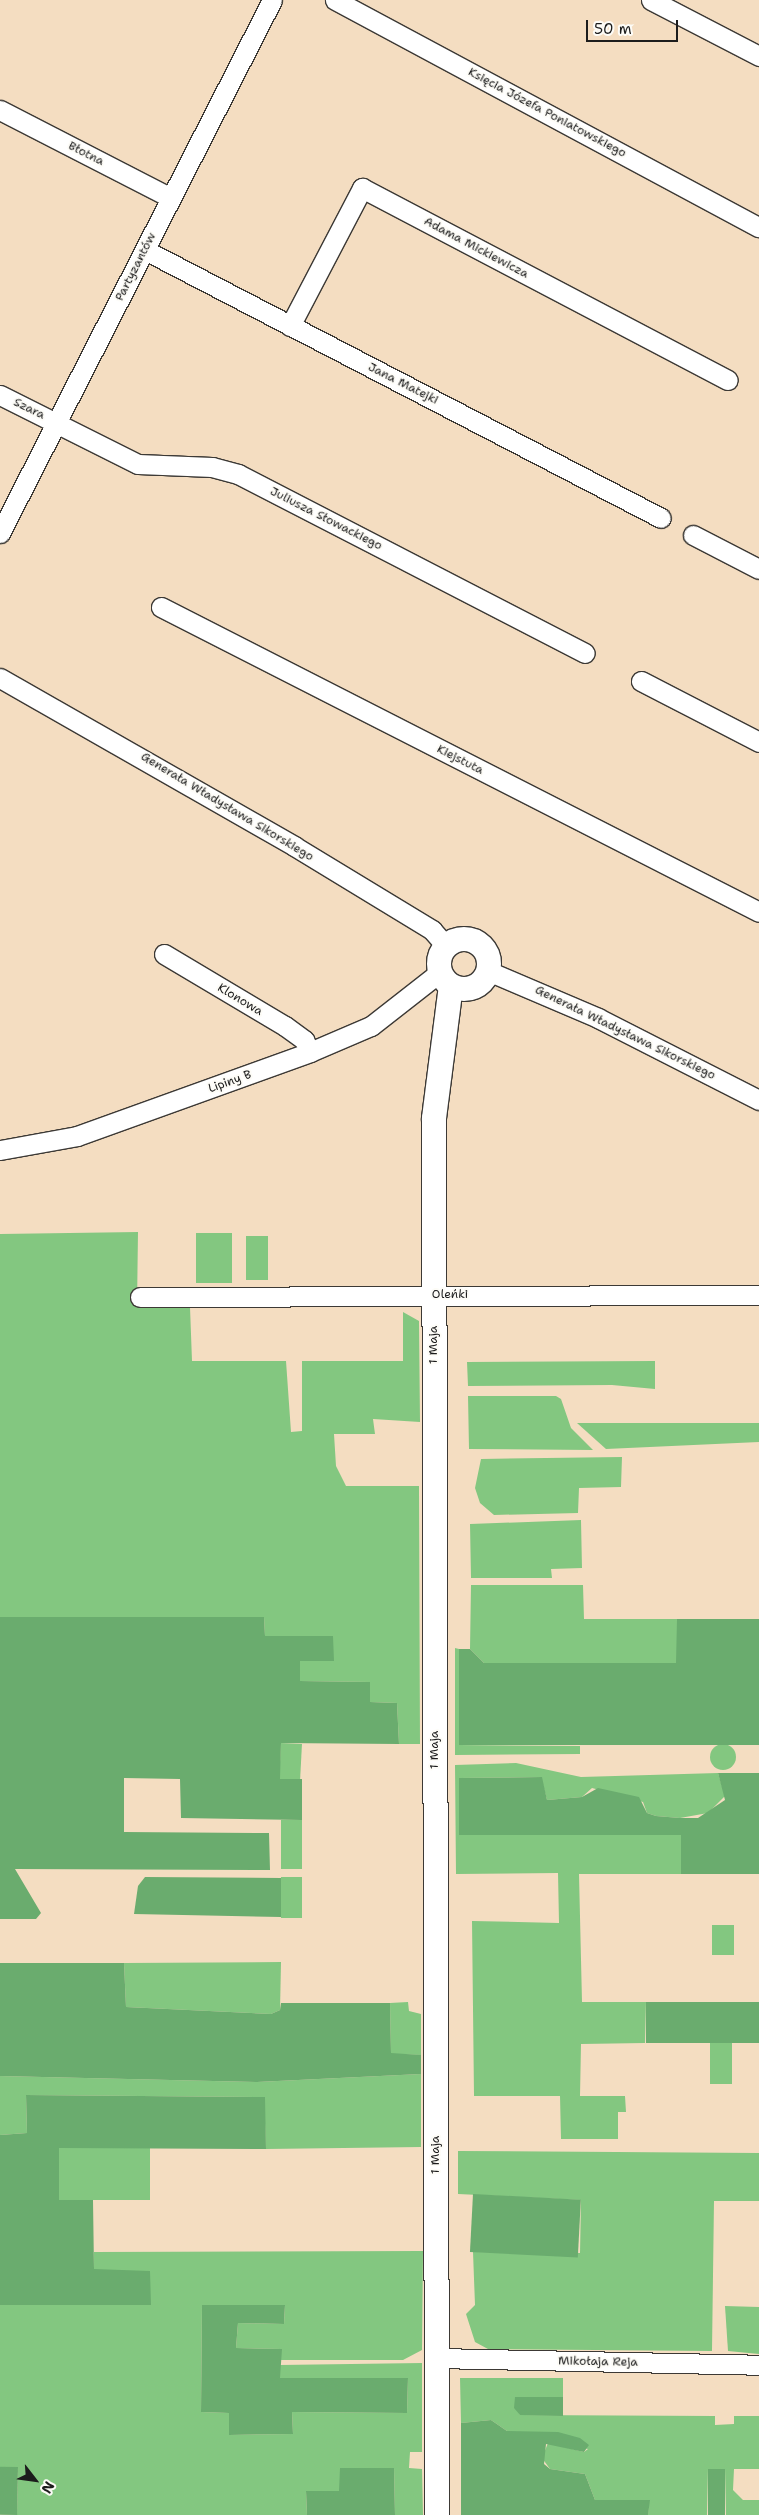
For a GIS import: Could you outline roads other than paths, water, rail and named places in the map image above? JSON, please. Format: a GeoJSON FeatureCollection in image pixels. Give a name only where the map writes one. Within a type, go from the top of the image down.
{"type":"FeatureCollection","features":[{"type":"Feature","properties":{"kind":"main road"},"geometry":{"type":"LineString","coordinates":[[462,938],[475,941],[486,950],[488,971],[473,987],[446,979],[439,960],[446,946],[462,938]]}},
{"type":"Feature","properties":{"kind":"main road","name":"1 Maja"},"geometry":{"type":"LineString","coordinates":[[437,2515],[434,1118],[446,979]]}},
{"type":"Feature","properties":{"kind":"street","name":"Partyzantów"},"geometry":{"type":"LineString","coordinates":[[0,534],[272,0]]}},
{"type":"Feature","properties":{"kind":"street","name":"Księcia Józefa Poniatowskiego"},"geometry":{"type":"LineString","coordinates":[[335,0],[759,226]]}},
{"type":"Feature","properties":{"kind":"street"},"geometry":{"type":"LineString","coordinates":[[651,0],[759,56]]}},
{"type":"Feature","properties":{"kind":"street","name":"Błotna"},"geometry":{"type":"LineString","coordinates":[[0,110],[171,198]]}},
{"type":"Feature","properties":{"kind":"street","name":"Adama Mickiewicza"},"geometry":{"type":"LineString","coordinates":[[290,326],[362,188],[728,380]]}},
{"type":"Feature","properties":{"kind":"street","name":"Jana Matejki"},"geometry":{"type":"LineString","coordinates":[[145,250],[661,518]]}},
{"type":"Feature","properties":{"kind":"street","name":"Szara"},"geometry":{"type":"LineString","coordinates":[[0,395],[57,424]]}},
{"type":"Feature","properties":{"kind":"street","name":"Juliusza Słowackiego"},"geometry":{"type":"LineString","coordinates":[[57,424],[138,464],[212,467],[238,474],[585,653]]}},
{"type":"Feature","properties":{"kind":"street"},"geometry":{"type":"LineString","coordinates":[[693,535],[759,569]]}},
{"type":"Feature","properties":{"kind":"street","name":"Kiejstuta"},"geometry":{"type":"LineString","coordinates":[[161,607],[759,912]]}},
{"type":"Feature","properties":{"kind":"street","name":"Generała Władysława Sikorskiego"},"geometry":{"type":"LineString","coordinates":[[0,678],[302,851],[432,930],[446,946]]}},
{"type":"Feature","properties":{"kind":"street"},"geometry":{"type":"LineString","coordinates":[[641,681],[759,742]]}},
{"type":"Feature","properties":{"kind":"street","name":"Klonowa"},"geometry":{"type":"LineString","coordinates":[[164,954],[285,1026],[304,1040],[310,1052]]}},
{"type":"Feature","properties":{"kind":"street","name":"Generała Władysława Sikorskiego"},"geometry":{"type":"LineString","coordinates":[[488,971],[598,1018],[759,1100]]}},
{"type":"Feature","properties":{"kind":"street","name":"Lipiny B"},"geometry":{"type":"LineString","coordinates":[[0,1150],[77,1136],[310,1052],[371,1026],[446,979]]}},
{"type":"Feature","properties":{"kind":"street","name":"Oleńki"},"geometry":{"type":"LineString","coordinates":[[140,1297],[759,1295]]}},
{"type":"Feature","properties":{"kind":"street","name":"Mikołaja Reja"},"geometry":{"type":"LineString","coordinates":[[436,2358],[759,2365]]}}]}
